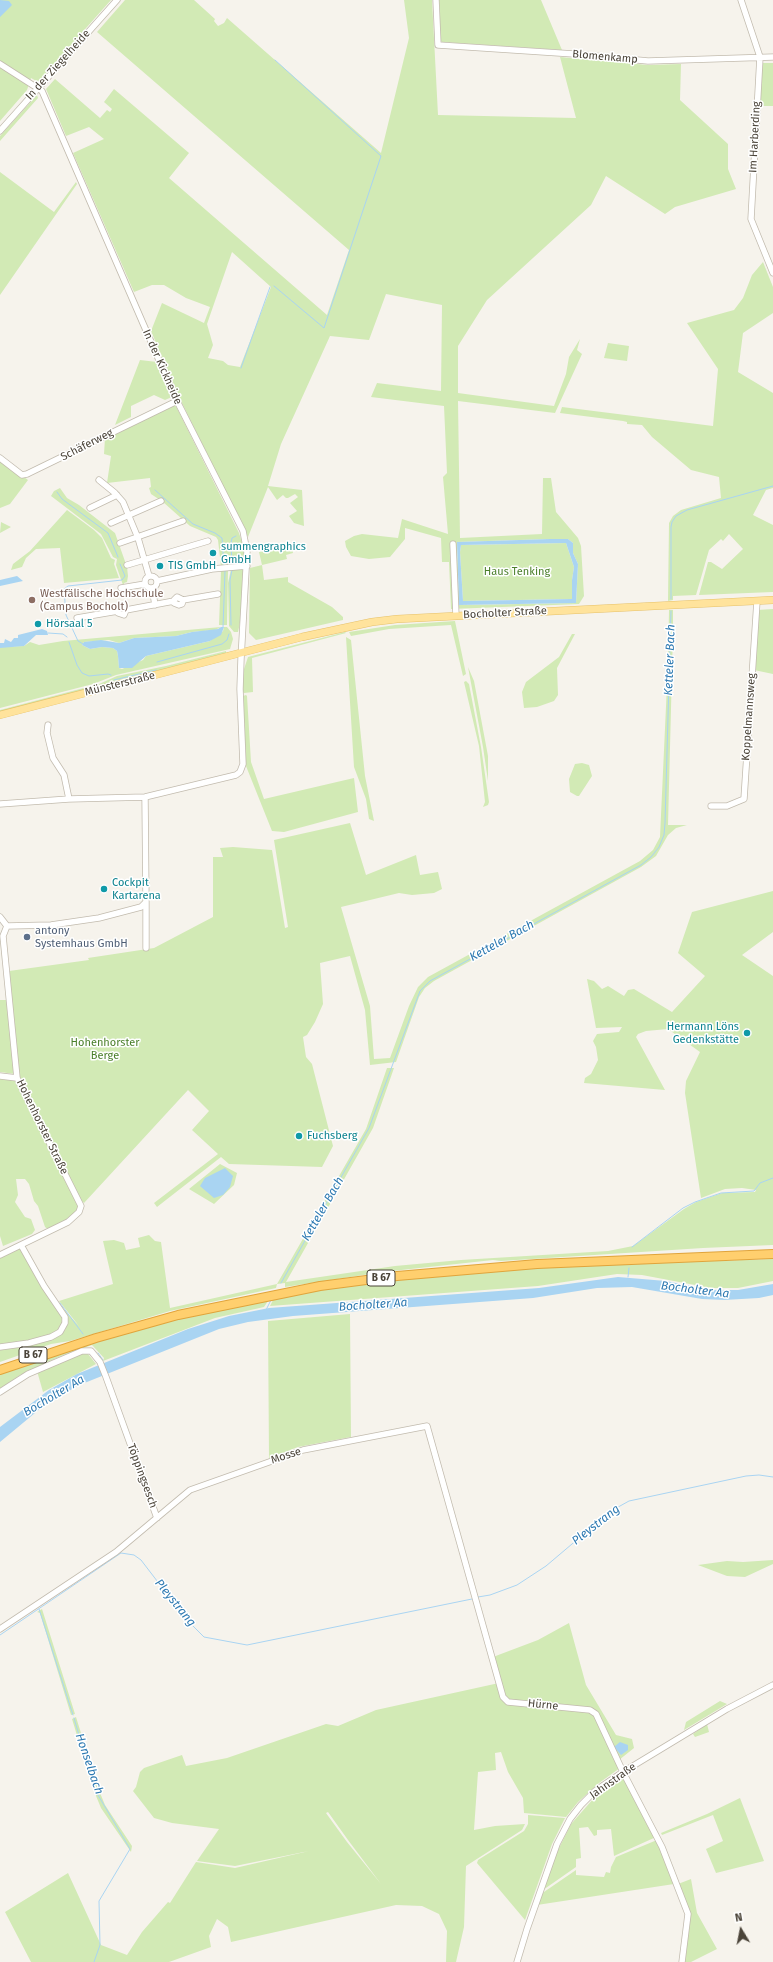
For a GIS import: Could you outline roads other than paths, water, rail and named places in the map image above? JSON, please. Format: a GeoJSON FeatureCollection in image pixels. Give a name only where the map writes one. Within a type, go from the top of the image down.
{"type":"FeatureCollection","features":[{"type":"Feature","properties":{"kind":"highway","name":"B 67"},"geometry":{"type":"LineString","coordinates":[[0,1367],[73,1342],[178,1312],[320,1284],[396,1273],[464,1266],[773,1251]]}},
{"type":"Feature","properties":{"kind":"highway","name":"B 67"},"geometry":{"type":"LineString","coordinates":[[0,1370],[96,1338],[178,1315],[320,1286],[396,1276],[508,1266],[773,1254]]}},
{"type":"Feature","properties":{"kind":"main road","name":"Bocholter Straße"},"geometry":{"type":"LineString","coordinates":[[241,654],[349,626],[397,619],[773,600]]}},
{"type":"Feature","properties":{"kind":"main road","name":"Münsterstraße"},"geometry":{"type":"LineString","coordinates":[[0,715],[241,654]]}},
{"type":"Feature","properties":{"kind":"street","name":"In der Ziegelheide"},"geometry":{"type":"LineString","coordinates":[[0,131],[117,0]]}},
{"type":"Feature","properties":{"kind":"street","name":"Blomenkamp"},"geometry":{"type":"LineString","coordinates":[[436,0],[438,45],[574,54],[648,61],[773,57]]}},
{"type":"Feature","properties":{"kind":"street","name":"Im Harberding"},"geometry":{"type":"LineString","coordinates":[[741,0],[760,57],[750,213],[751,219],[773,272]]}},
{"type":"Feature","properties":{"kind":"street"},"geometry":{"type":"LineString","coordinates":[[0,64],[38,87]]}},
{"type":"Feature","properties":{"kind":"street","name":"In der Kickheide"},"geometry":{"type":"LineString","coordinates":[[38,87],[42,91],[177,401],[242,531],[247,551],[240,689],[243,764],[240,772],[236,775],[146,797]]}},
{"type":"Feature","properties":{"kind":"street","name":"Schäferweg"},"geometry":{"type":"LineString","coordinates":[[0,458],[22,475],[27,474],[177,401]]}},
{"type":"Feature","properties":{"kind":"street"},"geometry":{"type":"LineString","coordinates":[[99,480],[117,495],[129,515],[138,537],[149,576],[146,579],[145,584]]}},
{"type":"Feature","properties":{"kind":"street"},"geometry":{"type":"LineString","coordinates":[[90,508],[117,495]]}},
{"type":"Feature","properties":{"kind":"street"},"geometry":{"type":"LineString","coordinates":[[111,523],[161,501]]}},
{"type":"Feature","properties":{"kind":"street"},"geometry":{"type":"LineString","coordinates":[[120,543],[183,521]]}},
{"type":"Feature","properties":{"kind":"street"},"geometry":{"type":"LineString","coordinates":[[127,565],[208,541]]}},
{"type":"Feature","properties":{"kind":"street"},"geometry":{"type":"LineString","coordinates":[[452,544],[456,616]]}},
{"type":"Feature","properties":{"kind":"street"},"geometry":{"type":"LineString","coordinates":[[152,588],[157,581],[212,569],[247,566]]}},
{"type":"Feature","properties":{"kind":"street"},"geometry":{"type":"LineString","coordinates":[[149,576],[153,576],[157,581]]}},
{"type":"Feature","properties":{"kind":"street"},"geometry":{"type":"LineString","coordinates":[[121,588],[145,584],[152,588]]}},
{"type":"Feature","properties":{"kind":"street"},"geometry":{"type":"LineString","coordinates":[[152,588],[156,605]]}},
{"type":"Feature","properties":{"kind":"street"},"geometry":{"type":"LineString","coordinates":[[77,618],[118,611],[122,615],[125,614],[126,610],[174,601],[179,606],[182,604],[183,600],[218,594]]}},
{"type":"Feature","properties":{"kind":"street","name":"Koppelmannsweg"},"geometry":{"type":"LineString","coordinates":[[711,806],[727,806],[744,799],[757,601]]}},
{"type":"Feature","properties":{"kind":"street"},"geometry":{"type":"LineString","coordinates":[[48,725],[47,733],[53,758],[64,775],[69,799]]}},
{"type":"Feature","properties":{"kind":"street"},"geometry":{"type":"LineString","coordinates":[[0,804],[69,799],[146,797],[146,948]]}},
{"type":"Feature","properties":{"kind":"street"},"geometry":{"type":"LineString","coordinates":[[0,917],[7,926],[51,925],[99,918],[141,907],[146,902]]}},
{"type":"Feature","properties":{"kind":"street","name":"Hohenhorster Straße"},"geometry":{"type":"LineString","coordinates":[[0,1255],[68,1222],[79,1212],[81,1206],[17,1078],[3,936],[7,926]]}},
{"type":"Feature","properties":{"kind":"street"},"geometry":{"type":"LineString","coordinates":[[0,1076],[17,1078]]}},
{"type":"Feature","properties":{"kind":"street"},"geometry":{"type":"LineString","coordinates":[[0,1347],[29,1343],[51,1337],[60,1332],[65,1323],[65,1317],[44,1286],[21,1245]]}},
{"type":"Feature","properties":{"kind":"street","name":"Töppingsesch"},"geometry":{"type":"LineString","coordinates":[[0,1392],[28,1374],[82,1352],[91,1351],[100,1362],[106,1377],[157,1518],[116,1552],[0,1629]]}},
{"type":"Feature","properties":{"kind":"street","name":"Mosse"},"geometry":{"type":"LineString","coordinates":[[157,1518],[190,1490],[296,1452],[427,1426]]}},
{"type":"Feature","properties":{"kind":"street","name":"Hürne"},"geometry":{"type":"LineString","coordinates":[[427,1426],[503,1697],[508,1702],[590,1710],[596,1714],[623,1772],[662,1846],[688,1914],[682,1962]]}},
{"type":"Feature","properties":{"kind":"street","name":"Jahnstraße"},"geometry":{"type":"LineString","coordinates":[[517,1962],[538,1897],[562,1833],[570,1819],[595,1791],[623,1772],[727,1709],[773,1686]]}},
{"type":"Feature","properties":{"kind":"water"},"geometry":{"type":"Polygon","coordinates":[[[0,0],[9,1],[12,5],[0,17],[0,0]]]}},
{"type":"Feature","properties":{"kind":"water"},"geometry":{"type":"Polygon","coordinates":[[[568,539],[573,543],[573,553],[578,564],[576,603],[459,605],[457,542],[568,539]],[[566,543],[461,545],[460,552],[463,601],[572,599],[574,567],[566,543]]]}},
{"type":"Feature","properties":{"kind":"water"},"geometry":{"type":"Polygon","coordinates":[[[17,576],[23,581],[0,586],[0,580],[17,576]]]}},
{"type":"Feature","properties":{"kind":"water"},"geometry":{"type":"Polygon","coordinates":[[[224,627],[221,635],[210,641],[146,656],[132,668],[119,668],[117,651],[113,648],[102,647],[90,649],[82,645],[84,642],[101,640],[119,643],[134,638],[176,636],[192,632],[218,629],[224,627]]]}},
{"type":"Feature","properties":{"kind":"water"},"geometry":{"type":"Polygon","coordinates":[[[42,629],[47,631],[48,635],[36,635],[24,646],[0,648],[0,643],[4,643],[5,639],[11,642],[14,638],[18,638],[18,635],[42,629]]]}},
{"type":"Feature","properties":{"kind":"water"},"geometry":{"type":"Polygon","coordinates":[[[225,1168],[233,1176],[230,1187],[223,1195],[214,1198],[200,1186],[205,1178],[225,1168]]]}},
{"type":"Feature","properties":{"kind":"water","name":"Bocholter Aa"},"geometry":{"type":"Polygon","coordinates":[[[618,1277],[666,1281],[710,1290],[738,1290],[773,1284],[773,1295],[759,1298],[724,1300],[702,1299],[632,1287],[597,1288],[533,1298],[293,1316],[248,1322],[219,1329],[77,1386],[41,1408],[0,1442],[0,1427],[49,1390],[77,1374],[188,1329],[229,1316],[269,1308],[539,1288],[618,1277]]]}},
{"type":"Feature","properties":{"kind":"water"},"geometry":{"type":"Polygon","coordinates":[[[620,1742],[628,1745],[628,1750],[621,1755],[614,1747],[620,1742]]]}},
{"type":"Feature","properties":{"kind":"waterway"},"geometry":{"type":"LineString","coordinates":[[274,286],[324,328],[381,156],[275,60]]}},
{"type":"Feature","properties":{"kind":"waterway"},"geometry":{"type":"LineString","coordinates":[[241,368],[270,287]]}},
{"type":"Feature","properties":{"kind":"waterway","name":"Ketteler Bach"},"geometry":{"type":"LineString","coordinates":[[671,599],[671,527],[676,516],[687,510],[773,486]]}},
{"type":"Feature","properties":{"kind":"waterway"},"geometry":{"type":"LineString","coordinates":[[155,490],[193,524],[215,533],[222,538],[224,565]]}},
{"type":"Feature","properties":{"kind":"waterway"},"geometry":{"type":"LineString","coordinates":[[57,492],[62,499],[108,533],[118,557]]}},
{"type":"Feature","properties":{"kind":"waterway"},"geometry":{"type":"LineString","coordinates":[[232,565],[231,543],[232,538],[236,536]]}},
{"type":"Feature","properties":{"kind":"waterway"},"geometry":{"type":"LineString","coordinates":[[83,644],[78,641],[66,615],[64,589],[68,586],[122,580],[125,576],[120,564]]}},
{"type":"Feature","properties":{"kind":"waterway"},"geometry":{"type":"LineString","coordinates":[[231,625],[230,580],[232,570]]}},
{"type":"Feature","properties":{"kind":"waterway"},"geometry":{"type":"LineString","coordinates":[[223,627],[225,571]]}},
{"type":"Feature","properties":{"kind":"waterway","name":"Ketteler Bach"},"geometry":{"type":"LineString","coordinates":[[281,1283],[369,1128],[420,991],[430,981],[641,865],[651,857],[659,847],[664,835],[665,823],[671,611]]}},
{"type":"Feature","properties":{"kind":"waterway"},"geometry":{"type":"LineString","coordinates":[[48,633],[63,634],[67,637]]}},
{"type":"Feature","properties":{"kind":"waterway"},"geometry":{"type":"LineString","coordinates":[[157,662],[222,644],[227,640],[229,634]]}},
{"type":"Feature","properties":{"kind":"waterway"},"geometry":{"type":"LineString","coordinates":[[69,642],[77,665],[82,673],[89,676],[111,675]]}},
{"type":"Feature","properties":{"kind":"waterway"},"geometry":{"type":"LineString","coordinates":[[114,680],[156,670]]}},
{"type":"Feature","properties":{"kind":"waterway"},"geometry":{"type":"LineString","coordinates":[[632,1247],[683,1208],[695,1202],[721,1193],[754,1191],[760,1183],[773,1178]]}},
{"type":"Feature","properties":{"kind":"waterway"},"geometry":{"type":"LineString","coordinates":[[628,1277],[629,1268]]}},
{"type":"Feature","properties":{"kind":"waterway"},"geometry":{"type":"LineString","coordinates":[[266,1310],[271,1300]]}},
{"type":"Feature","properties":{"kind":"waterway"},"geometry":{"type":"LineString","coordinates":[[60,1303],[83,1334]]}},
{"type":"Feature","properties":{"kind":"waterway"},"geometry":{"type":"LineString","coordinates":[[98,1353],[103,1360]]}},
{"type":"Feature","properties":{"kind":"waterway","name":"Pleystrang"},"geometry":{"type":"LineString","coordinates":[[478,1597],[490,1595],[517,1585],[546,1566],[611,1511],[629,1501],[746,1476],[759,1475],[773,1477]]}},
{"type":"Feature","properties":{"kind":"waterway","name":"Pleystrang"},"geometry":{"type":"LineString","coordinates":[[0,1635],[121,1553],[134,1555],[141,1560],[187,1620],[204,1637],[247,1645],[472,1599]]}},
{"type":"Feature","properties":{"kind":"waterway","name":"Honselbach"},"geometry":{"type":"LineString","coordinates":[[39,1609],[73,1715]]}},
{"type":"Feature","properties":{"kind":"waterway","name":"Honselbach"},"geometry":{"type":"LineString","coordinates":[[74,1718],[95,1790],[130,1849],[99,1901],[100,1945],[94,1962]]}},
{"type":"Feature","properties":{"kind":"place","name":"summengraphics GmbH"},"geometry":{"type":"Point","coordinates":[213,553]}},
{"type":"Feature","properties":{"kind":"place","name":"TIS GmbH"},"geometry":{"type":"Point","coordinates":[160,566]}},
{"type":"Feature","properties":{"kind":"place","name":"Westfälische Hochschule (Campus Bocholt)"},"geometry":{"type":"Point","coordinates":[32,600]}},
{"type":"Feature","properties":{"kind":"place","name":"Hörsaal 5"},"geometry":{"type":"Point","coordinates":[38,624]}},
{"type":"Feature","properties":{"kind":"place","name":"Cockpit Kartarena"},"geometry":{"type":"Point","coordinates":[104,889]}},
{"type":"Feature","properties":{"kind":"place","name":"antony Systemhaus GmbH"},"geometry":{"type":"Point","coordinates":[27,937]}},
{"type":"Feature","properties":{"kind":"place","name":"Hermann Löns Gedenkstätte"},"geometry":{"type":"Point","coordinates":[747,1033]}},
{"type":"Feature","properties":{"kind":"place","name":"Fuchsberg"},"geometry":{"type":"Point","coordinates":[299,1136]}},
{"type":"Feature","properties":{"kind":"park label","name":"Haus Tenking"},"geometry":{"type":"Point","coordinates":[517,572]}},
{"type":"Feature","properties":{"kind":"park label","name":"Hohenhorster Berge"},"geometry":{"type":"Point","coordinates":[105,1049]}}]}
